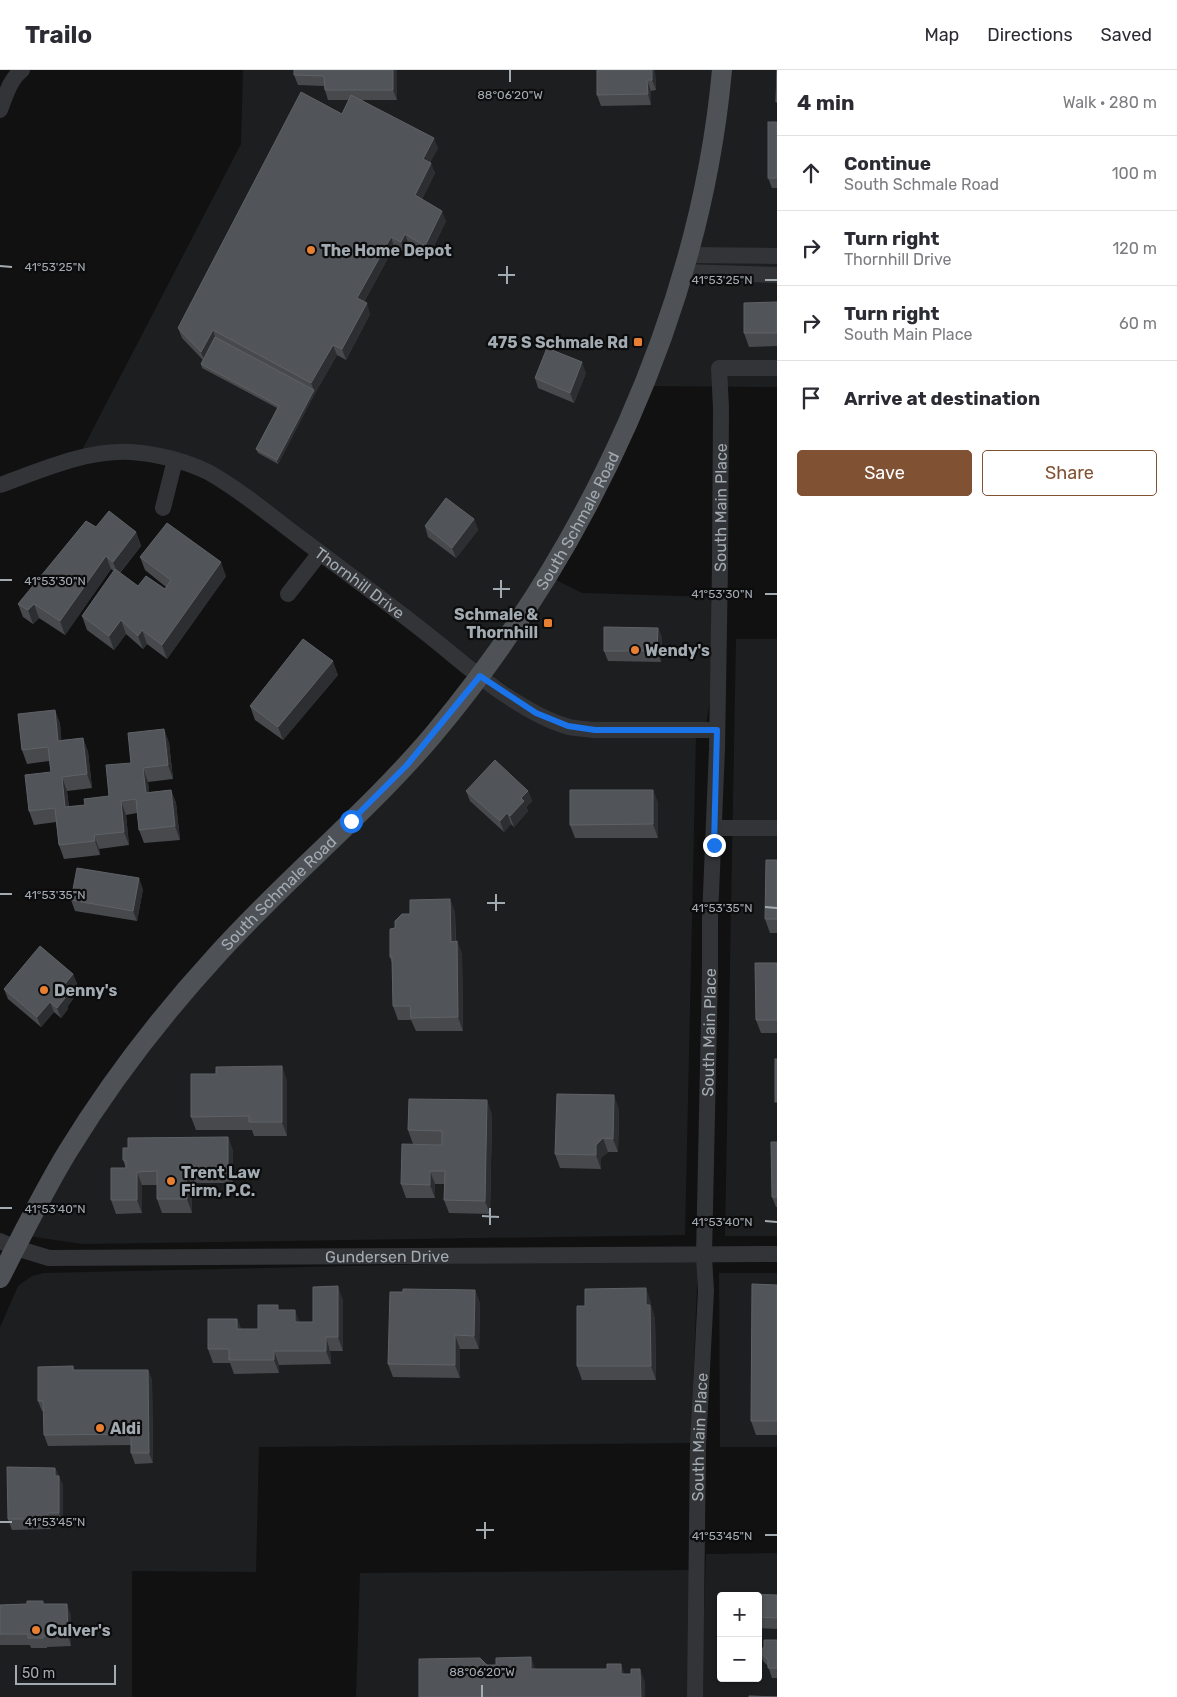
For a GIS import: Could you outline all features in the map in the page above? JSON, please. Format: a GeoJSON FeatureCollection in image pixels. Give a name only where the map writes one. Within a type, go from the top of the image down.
{"type":"FeatureCollection","features":[{"type":"Feature","properties":{"kind":"main road","name":"South Schmale Road"},"geometry":{"type":"LineString","coordinates":[[0,1278],[8,1245],[102,1100],[162,1017],[241,929],[394,779],[480,676],[540,589],[590,503],[640,394],[670,314],[685,264],[714,136],[722,70]]}},
{"type":"Feature","properties":{"kind":"street"},"geometry":{"type":"LineString","coordinates":[[0,110],[10,86],[22,70]]}},
{"type":"Feature","properties":{"kind":"street"},"geometry":{"type":"LineString","coordinates":[[685,264],[777,256]]}},
{"type":"Feature","properties":{"kind":"street"},"geometry":{"type":"LineString","coordinates":[[685,264],[777,275]]}},
{"type":"Feature","properties":{"kind":"street","name":"South Main Place"},"geometry":{"type":"LineString","coordinates":[[694,1697],[698,1559],[698,1445],[706,1291],[704,1256],[710,918],[717,730],[721,408],[719,368],[777,368]]}},
{"type":"Feature","properties":{"kind":"street","name":"Thornhill Drive"},"geometry":{"type":"LineString","coordinates":[[0,485],[66,462],[93,455],[130,452],[175,460],[207,472],[226,484],[424,631],[480,676],[536,713],[568,726],[595,730],[717,730]]}},
{"type":"Feature","properties":{"kind":"street"},"geometry":{"type":"LineString","coordinates":[[163,508],[175,460]]}},
{"type":"Feature","properties":{"kind":"street"},"geometry":{"type":"LineString","coordinates":[[288,594],[320,553]]}},
{"type":"Feature","properties":{"kind":"street"},"geometry":{"type":"LineString","coordinates":[[714,828],[777,828]]}},
{"type":"Feature","properties":{"kind":"street","name":"Gundersen Drive"},"geometry":{"type":"LineString","coordinates":[[8,1245],[49,1258],[704,1256],[777,1254]]}},
{"type":"Feature","properties":{"kind":"shaded area"},"geometry":{"type":"Polygon","coordinates":[[[243,70],[716,70],[703,163],[678,267],[634,390],[583,502],[482,670],[179,457],[80,454],[241,144],[243,70]]]}},
{"type":"Feature","properties":{"kind":"shaded area"},"geometry":{"type":"Polygon","coordinates":[[[724,70],[777,70],[777,387],[646,386],[724,70]]]}},
{"type":"Feature","properties":{"kind":"shaded area"},"geometry":{"type":"Polygon","coordinates":[[[550,577],[582,593],[714,597],[710,699],[706,726],[590,725],[548,714],[490,674],[550,577]]]}},
{"type":"Feature","properties":{"kind":"shaded area"},"geometry":{"type":"Polygon","coordinates":[[[736,639],[777,639],[777,1236],[725,1236],[736,639]]]}},
{"type":"Feature","properties":{"kind":"shaded area"},"geometry":{"type":"Polygon","coordinates":[[[484,680],[548,723],[696,736],[685,1235],[82,1244],[28,1236],[61,1171],[161,1019],[484,680]]]}},
{"type":"Feature","properties":{"kind":"shaded area"},"geometry":{"type":"Polygon","coordinates":[[[698,1258],[691,1443],[259,1447],[256,1572],[132,1571],[132,1697],[0,1697],[0,1327],[18,1286],[32,1276],[44,1273],[698,1258]]]}},
{"type":"Feature","properties":{"kind":"shaded area"},"geometry":{"type":"Polygon","coordinates":[[[719,1273],[777,1273],[777,1447],[720,1447],[719,1273]]]}},
{"type":"Feature","properties":{"kind":"shaded area"},"geometry":{"type":"Polygon","coordinates":[[[777,1553],[777,1697],[701,1697],[706,1554],[777,1553]]]}},
{"type":"Feature","properties":{"kind":"shaded area"},"geometry":{"type":"Polygon","coordinates":[[[691,1570],[688,1697],[356,1697],[360,1573],[691,1570]]]}},
{"type":"Feature","properties":{"kind":"building"},"geometry":{"type":"Polygon","coordinates":[[[294,70],[393,70],[393,90],[325,90],[324,76],[294,75],[294,70]]]}},
{"type":"Feature","properties":{"kind":"building"},"geometry":{"type":"Polygon","coordinates":[[[597,70],[652,70],[652,80],[647,80],[648,94],[597,95],[597,70]]]}},
{"type":"Feature","properties":{"kind":"building"},"geometry":{"type":"Polygon","coordinates":[[[777,70],[777,102],[776,102],[777,70]]]}},
{"type":"Feature","properties":{"kind":"building","name":"The Home Depot"},"geometry":{"type":"Polygon","coordinates":[[[301,92],[342,114],[351,95],[434,138],[423,159],[431,163],[415,195],[442,211],[425,246],[405,234],[401,242],[391,237],[357,298],[367,303],[342,349],[333,345],[311,383],[213,330],[201,352],[178,328],[301,92]]]}},
{"type":"Feature","properties":{"kind":"building"},"geometry":{"type":"Polygon","coordinates":[[[768,122],[777,122],[777,178],[768,178],[768,122]]]}},
{"type":"Feature","properties":{"kind":"building"},"geometry":{"type":"Polygon","coordinates":[[[777,302],[777,333],[744,333],[744,303],[777,302]]]}},
{"type":"Feature","properties":{"kind":"building"},"geometry":{"type":"Polygon","coordinates":[[[215,337],[314,390],[277,460],[256,449],[279,406],[201,364],[215,337]]]}},
{"type":"Feature","properties":{"kind":"building"},"geometry":{"type":"Polygon","coordinates":[[[547,348],[582,362],[570,393],[535,378],[547,348]]]}},
{"type":"Feature","properties":{"kind":"building"},"geometry":{"type":"Polygon","coordinates":[[[446,498],[474,519],[452,548],[425,526],[446,498]]]}},
{"type":"Feature","properties":{"kind":"building"},"geometry":{"type":"Polygon","coordinates":[[[109,511],[136,532],[113,562],[106,556],[60,621],[34,604],[28,610],[18,604],[86,521],[96,527],[109,511]]]}},
{"type":"Feature","properties":{"kind":"building"},"geometry":{"type":"Polygon","coordinates":[[[167,523],[221,562],[162,645],[142,630],[138,636],[121,620],[109,636],[82,616],[115,569],[138,586],[146,576],[165,589],[171,580],[140,557],[167,523]]]}},
{"type":"Feature","properties":{"kind":"building"},"geometry":{"type":"Polygon","coordinates":[[[604,627],[658,628],[657,651],[604,651],[604,627]]]}},
{"type":"Feature","properties":{"kind":"building"},"geometry":{"type":"Polygon","coordinates":[[[303,639],[333,661],[278,727],[250,706],[303,639]]]}},
{"type":"Feature","properties":{"kind":"building"},"geometry":{"type":"Polygon","coordinates":[[[55,710],[58,741],[83,738],[87,774],[62,777],[65,807],[85,805],[84,799],[109,796],[106,765],[131,763],[128,733],[164,729],[168,765],[143,768],[146,793],[171,790],[175,826],[139,830],[136,799],[121,801],[124,832],[94,835],[95,841],[59,845],[55,808],[29,811],[25,775],[51,772],[48,747],[22,750],[18,714],[55,710]]]}},
{"type":"Feature","properties":{"kind":"building"},"geometry":{"type":"Polygon","coordinates":[[[495,760],[528,791],[521,798],[524,801],[510,816],[507,813],[500,821],[466,791],[495,760]]]}},
{"type":"Feature","properties":{"kind":"building"},"geometry":{"type":"Polygon","coordinates":[[[570,790],[653,790],[653,824],[570,825],[570,790]]]}},
{"type":"Feature","properties":{"kind":"building"},"geometry":{"type":"Polygon","coordinates":[[[766,860],[777,860],[777,919],[765,919],[766,860]]]}},
{"type":"Feature","properties":{"kind":"building"},"geometry":{"type":"Polygon","coordinates":[[[77,868],[139,878],[133,911],[71,900],[77,868]]]}},
{"type":"Feature","properties":{"kind":"building"},"geometry":{"type":"Polygon","coordinates":[[[450,899],[451,942],[457,941],[458,1017],[411,1018],[410,1006],[393,1006],[390,929],[395,928],[395,921],[402,914],[410,914],[410,900],[450,899]]]}},
{"type":"Feature","properties":{"kind":"building","name":"Denny's"},"geometry":{"type":"Polygon","coordinates":[[[40,946],[73,974],[64,985],[69,989],[57,1008],[50,1002],[37,1017],[4,989],[40,946]]]}},
{"type":"Feature","properties":{"kind":"building"},"geometry":{"type":"Polygon","coordinates":[[[755,963],[777,963],[777,1020],[756,1020],[755,963]]]}},
{"type":"Feature","properties":{"kind":"building"},"geometry":{"type":"Polygon","coordinates":[[[775,1059],[777,1059],[777,1102],[775,1102],[775,1059]]]}},
{"type":"Feature","properties":{"kind":"building"},"geometry":{"type":"Polygon","coordinates":[[[282,1066],[282,1122],[249,1122],[249,1116],[191,1117],[191,1074],[216,1074],[216,1067],[282,1066]]]}},
{"type":"Feature","properties":{"kind":"building"},"geometry":{"type":"Polygon","coordinates":[[[557,1094],[614,1095],[613,1139],[603,1138],[596,1145],[596,1155],[555,1154],[557,1094]]]}},
{"type":"Feature","properties":{"kind":"building"},"geometry":{"type":"Polygon","coordinates":[[[409,1099],[487,1100],[485,1201],[444,1200],[445,1171],[430,1171],[430,1185],[401,1184],[402,1144],[442,1145],[442,1131],[408,1130],[409,1099]]]}},
{"type":"Feature","properties":{"kind":"building"},"geometry":{"type":"Polygon","coordinates":[[[228,1137],[228,1169],[186,1169],[187,1199],[157,1199],[157,1171],[137,1172],[137,1200],[111,1200],[111,1168],[126,1168],[126,1161],[123,1160],[123,1148],[128,1148],[128,1138],[228,1137]]]}},
{"type":"Feature","properties":{"kind":"building"},"geometry":{"type":"Polygon","coordinates":[[[771,1142],[777,1142],[777,1197],[772,1197],[771,1142]]]}},
{"type":"Feature","properties":{"kind":"building"},"geometry":{"type":"Polygon","coordinates":[[[752,1284],[777,1285],[777,1421],[751,1421],[752,1284]]]}},
{"type":"Feature","properties":{"kind":"building"},"geometry":{"type":"Polygon","coordinates":[[[338,1286],[338,1337],[326,1337],[326,1351],[274,1351],[274,1360],[229,1360],[229,1349],[208,1349],[208,1319],[237,1319],[237,1329],[258,1329],[258,1305],[278,1305],[278,1310],[295,1310],[295,1322],[313,1322],[313,1287],[338,1286]]]}},
{"type":"Feature","properties":{"kind":"building"},"geometry":{"type":"Polygon","coordinates":[[[646,1288],[646,1305],[650,1305],[651,1366],[577,1366],[577,1306],[585,1306],[585,1289],[646,1288]]]}},
{"type":"Feature","properties":{"kind":"building"},"geometry":{"type":"Polygon","coordinates":[[[403,1289],[475,1290],[474,1336],[455,1335],[455,1365],[388,1364],[390,1292],[403,1292],[403,1289]]]}},
{"type":"Feature","properties":{"kind":"building","name":"Aldi"},"geometry":{"type":"Polygon","coordinates":[[[73,1366],[73,1370],[148,1370],[149,1453],[131,1453],[131,1434],[44,1435],[43,1401],[38,1401],[38,1367],[73,1366]]]}},
{"type":"Feature","properties":{"kind":"building"},"geometry":{"type":"Polygon","coordinates":[[[7,1467],[55,1468],[55,1476],[59,1476],[59,1513],[48,1513],[48,1519],[8,1519],[7,1467]]]}},
{"type":"Feature","properties":{"kind":"building"},"geometry":{"type":"Polygon","coordinates":[[[762,1595],[777,1595],[777,1618],[762,1617],[762,1595]]]}},
{"type":"Feature","properties":{"kind":"building","name":"Culver's"},"geometry":{"type":"Polygon","coordinates":[[[27,1601],[43,1601],[43,1604],[67,1604],[68,1636],[28,1638],[28,1634],[0,1634],[0,1605],[27,1604],[27,1601]]]}},
{"type":"Feature","properties":{"kind":"building"},"geometry":{"type":"Polygon","coordinates":[[[764,1640],[777,1640],[777,1668],[768,1668],[768,1660],[762,1654],[764,1640]]]}},
{"type":"Feature","properties":{"kind":"building"},"geometry":{"type":"Polygon","coordinates":[[[531,1657],[531,1669],[607,1669],[607,1664],[621,1664],[621,1674],[631,1674],[631,1669],[640,1669],[641,1697],[419,1697],[419,1659],[480,1658],[487,1665],[496,1665],[496,1658],[531,1657]]]}},
{"type":"Feature","properties":{"kind":"place","name":"The Home Depot"},"geometry":{"type":"Point","coordinates":[311,250]}},
{"type":"Feature","properties":{"kind":"place","name":"475 S Schmale Rd"},"geometry":{"type":"Point","coordinates":[638,342]}},
{"type":"Feature","properties":{"kind":"place","name":"Schmale & Thornhill"},"geometry":{"type":"Point","coordinates":[548,623]}},
{"type":"Feature","properties":{"kind":"place","name":"Wendy's"},"geometry":{"type":"Point","coordinates":[635,650]}},
{"type":"Feature","properties":{"kind":"place","name":"Denny's"},"geometry":{"type":"Point","coordinates":[44,990]}},
{"type":"Feature","properties":{"kind":"place","name":"Trent Law Firm, P.C."},"geometry":{"type":"Point","coordinates":[171,1181]}},
{"type":"Feature","properties":{"kind":"place","name":"Aldi"},"geometry":{"type":"Point","coordinates":[100,1428]}},
{"type":"Feature","properties":{"kind":"place","name":"Culver's"},"geometry":{"type":"Point","coordinates":[36,1630]}},
{"type":"Feature","properties":{"kind":"route"},"geometry":{"type":"LineString","coordinates":[[351,821],[407,765],[480,676],[536,713],[549,720],[576,728],[595,730],[717,730],[714,845]]}}]}
